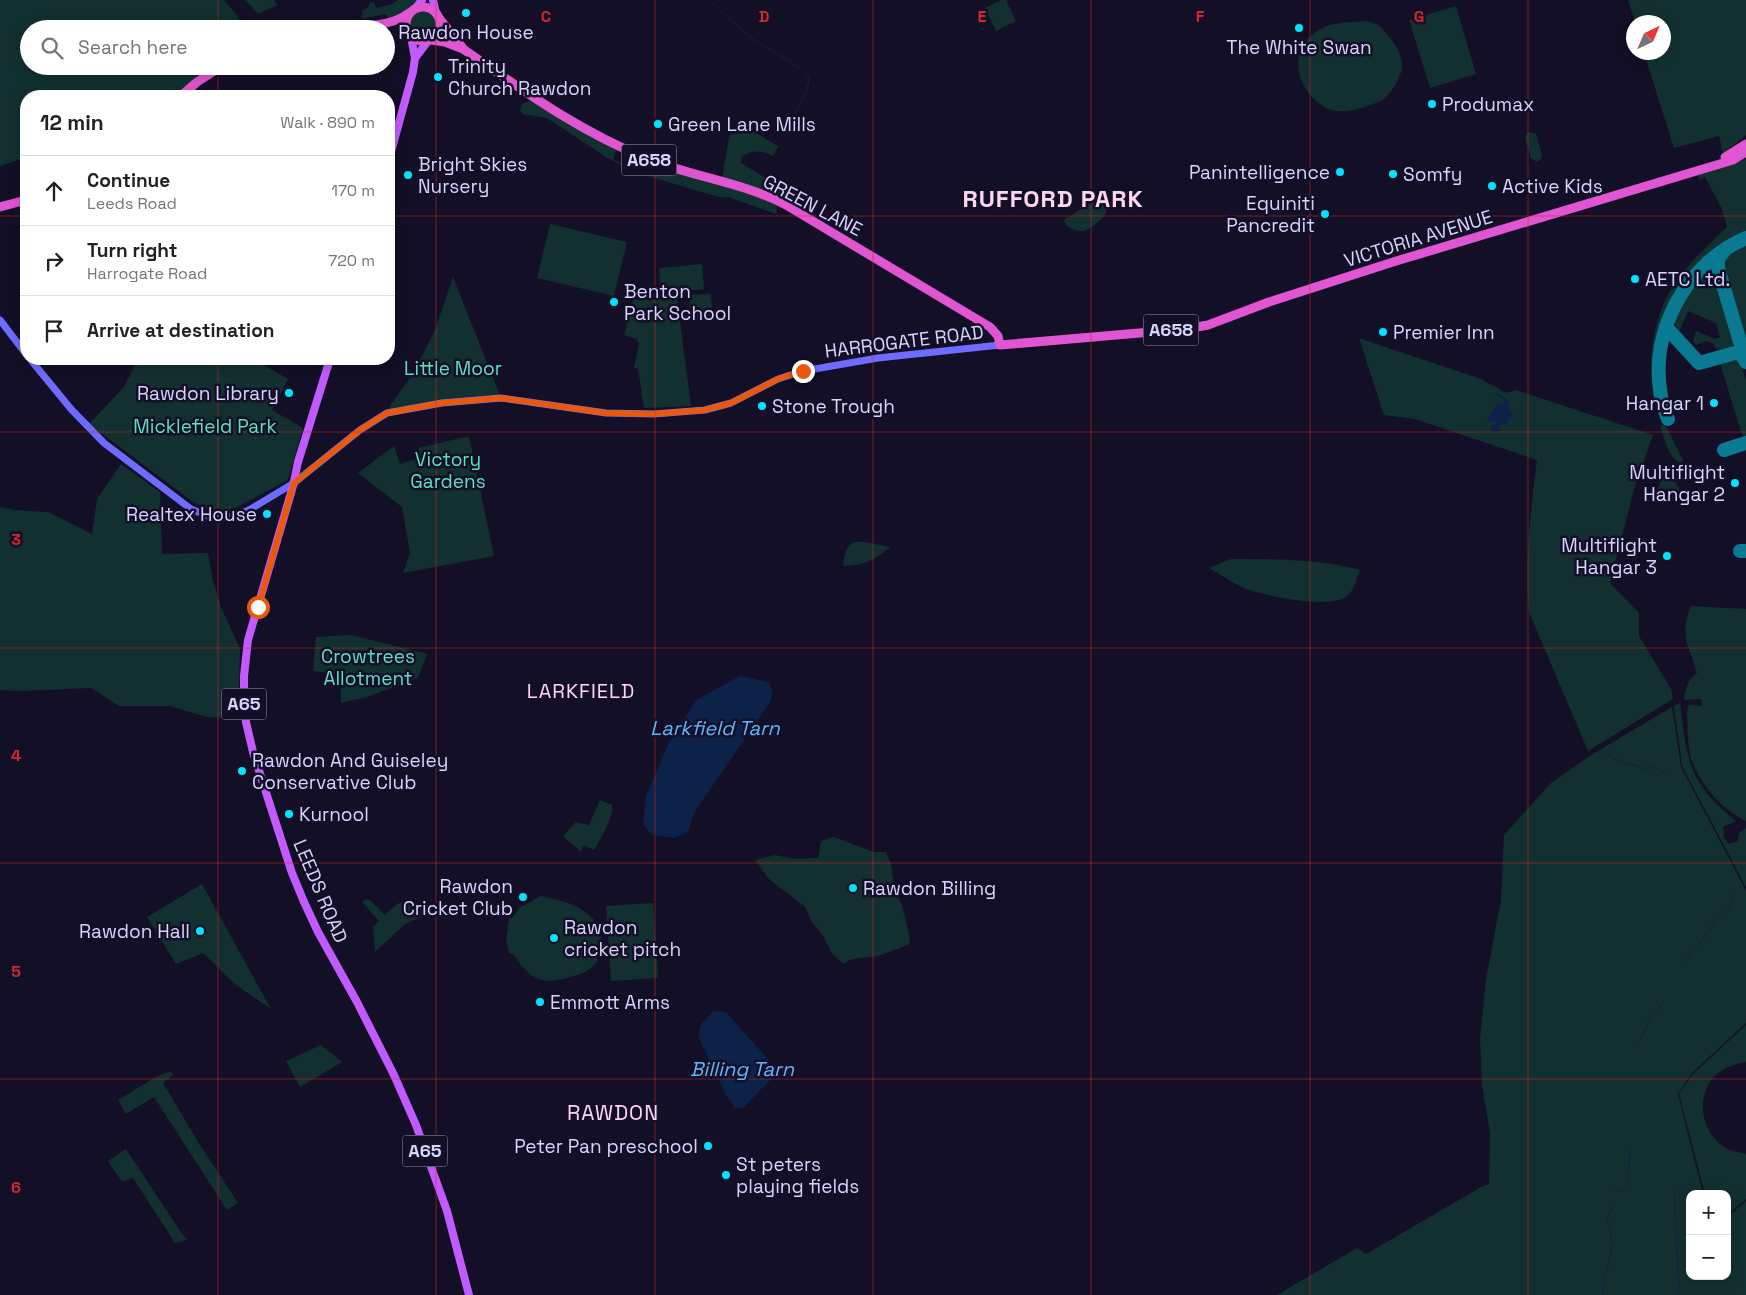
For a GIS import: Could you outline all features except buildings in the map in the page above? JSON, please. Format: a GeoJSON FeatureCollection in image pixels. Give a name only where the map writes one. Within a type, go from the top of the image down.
{"type":"FeatureCollection","features":[{"type":"Feature","properties":{"kind":"highway"},"geometry":{"type":"LineString","coordinates":[[409,35],[406,22],[412,11],[426,7],[438,15],[439,31],[429,40]]}},
{"type":"Feature","properties":{"kind":"highway","name":"A658"},"geometry":{"type":"LineString","coordinates":[[394,20],[404,17],[412,11]]}},
{"type":"Feature","properties":{"kind":"highway","name":"GREEN LANE"},"geometry":{"type":"LineString","coordinates":[[438,15],[463,49]]}},
{"type":"Feature","properties":{"kind":"highway","name":"A658"},"geometry":{"type":"LineString","coordinates":[[395,28],[420,42],[429,40]]}},
{"type":"Feature","properties":{"kind":"highway","name":"GREEN LANE"},"geometry":{"type":"LineString","coordinates":[[429,40],[445,42],[463,49],[563,116],[624,149],[666,166],[755,191],[786,205],[990,327],[998,336],[1000,345]]}},
{"type":"Feature","properties":{"kind":"highway"},"geometry":{"type":"LineString","coordinates":[[188,90],[208,75]]}},
{"type":"Feature","properties":{"kind":"highway","name":"VICTORIA AVENUE"},"geometry":{"type":"LineString","coordinates":[[1712,166],[1746,144]]}},
{"type":"Feature","properties":{"kind":"highway","name":"VICTORIA AVENUE"},"geometry":{"type":"LineString","coordinates":[[1335,281],[1733,160],[1746,152]]}},
{"type":"Feature","properties":{"kind":"highway"},"geometry":{"type":"LineString","coordinates":[[0,207],[20,202]]}},
{"type":"Feature","properties":{"kind":"highway","name":"HARROGATE ROAD"},"geometry":{"type":"LineString","coordinates":[[1000,345],[1186,329],[1208,325],[1335,281]]}},
{"type":"Feature","properties":{"kind":"main road"},"geometry":{"type":"LineString","coordinates":[[412,11],[422,0]]}},
{"type":"Feature","properties":{"kind":"main road"},"geometry":{"type":"LineString","coordinates":[[433,0],[438,15]]}},
{"type":"Feature","properties":{"kind":"main road"},"geometry":{"type":"LineString","coordinates":[[409,35],[415,58]]}},
{"type":"Feature","properties":{"kind":"main road"},"geometry":{"type":"LineString","coordinates":[[395,138],[415,58],[429,40]]}},
{"type":"Feature","properties":{"kind":"main road"},"geometry":{"type":"LineString","coordinates":[[0,320],[20,346]]}},
{"type":"Feature","properties":{"kind":"main road","name":"HARROGATE ROAD"},"geometry":{"type":"LineString","coordinates":[[35,365],[71,409],[104,443],[191,509],[208,516],[227,517],[249,510],[294,483],[369,423],[387,413],[442,403],[501,398],[606,413],[654,414],[705,410],[731,403],[778,379],[803,371],[878,358],[1000,345]]}},
{"type":"Feature","properties":{"kind":"main road","name":"A65"},"geometry":{"type":"LineString","coordinates":[[294,483],[298,462],[328,365]]}},
{"type":"Feature","properties":{"kind":"main road","name":"LEEDS ROAD"},"geometry":{"type":"LineString","coordinates":[[294,483],[248,640],[244,676],[244,698],[253,752],[292,874],[304,902],[318,932],[357,1002],[416,1125],[447,1211],[470,1295]]}},
{"type":"Feature","properties":{"kind":"main road"},"geometry":{"type":"LineString","coordinates":[[276,494],[283,497],[288,504]]}},
{"type":"Feature","properties":{"kind":"green space"},"geometry":{"type":"Polygon","coordinates":[[[0,0],[224,0],[239,18],[237,20],[20,20],[20,75],[198,75],[183,90],[20,90],[20,159],[0,166],[0,0]]]}},
{"type":"Feature","properties":{"kind":"green space"},"geometry":{"type":"Polygon","coordinates":[[[245,0],[274,0],[277,5],[258,14],[245,0]]]}},
{"type":"Feature","properties":{"kind":"green space"},"geometry":{"type":"Polygon","coordinates":[[[398,0],[418,0],[397,15],[388,18],[386,14],[362,19],[362,11],[370,3],[374,2],[376,8],[392,4],[398,0]]]}},
{"type":"Feature","properties":{"kind":"green space"},"geometry":{"type":"Polygon","coordinates":[[[1001,0],[1006,0],[1016,21],[996,31],[985,8],[1001,0]]]}},
{"type":"Feature","properties":{"kind":"green space"},"geometry":{"type":"Polygon","coordinates":[[[1628,0],[1746,0],[1746,135],[1723,153],[1719,136],[1674,148],[1646,60],[1671,60],[1671,15],[1633,15],[1628,0]]]}},
{"type":"Feature","properties":{"kind":"green space"},"geometry":{"type":"Polygon","coordinates":[[[1456,6],[1476,74],[1430,88],[1409,20],[1456,6]]]}},
{"type":"Feature","properties":{"kind":"green space"},"geometry":{"type":"Polygon","coordinates":[[[423,11],[432,15],[436,24],[432,33],[423,37],[414,33],[410,24],[414,15],[423,11]]]}},
{"type":"Feature","properties":{"kind":"green space"},"geometry":{"type":"Polygon","coordinates":[[[1364,21],[1380,26],[1395,45],[1402,63],[1399,78],[1389,94],[1377,103],[1355,110],[1332,110],[1318,103],[1312,97],[1300,77],[1298,67],[1302,48],[1308,39],[1327,26],[1364,21]]]}},
{"type":"Feature","properties":{"kind":"green space"},"geometry":{"type":"Polygon","coordinates":[[[532,100],[617,148],[613,159],[638,171],[641,164],[645,162],[747,193],[776,205],[776,214],[728,197],[722,198],[638,173],[606,157],[547,118],[522,114],[520,110],[522,104],[532,100]]]}},
{"type":"Feature","properties":{"kind":"green space"},"geometry":{"type":"Polygon","coordinates":[[[739,123],[778,146],[773,156],[754,152],[742,156],[741,163],[795,196],[794,202],[780,199],[722,178],[729,137],[739,123]]]}},
{"type":"Feature","properties":{"kind":"green space"},"geometry":{"type":"Polygon","coordinates":[[[1530,132],[1536,134],[1542,155],[1541,159],[1537,162],[1531,158],[1525,138],[1530,132]]]}},
{"type":"Feature","properties":{"kind":"green space"},"geometry":{"type":"Polygon","coordinates":[[[1746,159],[1746,232],[1708,254],[1680,285],[1662,323],[1653,369],[1657,395],[1653,395],[1651,362],[1655,330],[1666,299],[1674,284],[1689,265],[1727,227],[1722,209],[1705,177],[1699,180],[1699,175],[1746,159]]]}},
{"type":"Feature","properties":{"kind":"green space"},"geometry":{"type":"Polygon","coordinates":[[[1100,198],[1105,202],[1106,212],[1093,226],[1081,231],[1072,229],[1065,224],[1065,219],[1100,198]]]}},
{"type":"Feature","properties":{"kind":"green space"},"geometry":{"type":"Polygon","coordinates":[[[550,224],[627,242],[614,296],[537,278],[550,224]]]}},
{"type":"Feature","properties":{"kind":"green space"},"geometry":{"type":"Polygon","coordinates":[[[1746,244],[1746,344],[1722,265],[1724,258],[1746,244]]]}},
{"type":"Feature","properties":{"kind":"green space"},"geometry":{"type":"Polygon","coordinates":[[[702,264],[704,289],[661,293],[659,268],[702,264]]]}},
{"type":"Feature","properties":{"kind":"green space"},"geometry":{"type":"Polygon","coordinates":[[[1706,271],[1714,274],[1735,342],[1730,349],[1721,351],[1714,344],[1706,341],[1696,345],[1693,341],[1696,331],[1715,339],[1720,337],[1716,323],[1688,311],[1679,332],[1674,322],[1692,288],[1706,271]]]}},
{"type":"Feature","properties":{"kind":"green space","name":"Little Moor"},"geometry":{"type":"Polygon","coordinates":[[[453,277],[501,398],[387,413],[391,404],[413,374],[435,330],[453,277]]]}},
{"type":"Feature","properties":{"kind":"green space"},"geometry":{"type":"Polygon","coordinates":[[[711,294],[713,319],[691,320],[689,295],[711,294]]]}},
{"type":"Feature","properties":{"kind":"green space"},"geometry":{"type":"Polygon","coordinates":[[[677,298],[691,406],[644,408],[638,369],[634,368],[639,344],[637,339],[624,335],[633,300],[677,298]]]}},
{"type":"Feature","properties":{"kind":"green space"},"geometry":{"type":"Polygon","coordinates":[[[1359,338],[1481,379],[1506,393],[1516,390],[1653,435],[1634,489],[1610,583],[1639,613],[1639,636],[1671,689],[1673,699],[1588,751],[1529,612],[1528,555],[1537,460],[1415,419],[1384,415],[1359,338]]]}},
{"type":"Feature","properties":{"kind":"green space"},"geometry":{"type":"Polygon","coordinates":[[[1730,357],[1740,362],[1746,380],[1746,437],[1742,435],[1720,363],[1730,357]]]}},
{"type":"Feature","properties":{"kind":"green space","name":"Micklefield Park"},"geometry":{"type":"Polygon","coordinates":[[[135,365],[264,365],[288,379],[272,410],[303,428],[288,480],[235,508],[215,512],[193,502],[89,424],[124,387],[135,365]]]}},
{"type":"Feature","properties":{"kind":"green space"},"geometry":{"type":"Polygon","coordinates":[[[1665,424],[1683,460],[1682,463],[1677,461],[1670,453],[1660,426],[1665,424]]]}},
{"type":"Feature","properties":{"kind":"green space","name":"Victory Gardens"},"geometry":{"type":"Polygon","coordinates":[[[469,436],[494,556],[403,573],[410,553],[402,507],[358,473],[394,446],[400,464],[420,458],[418,448],[469,436]]]}},
{"type":"Feature","properties":{"kind":"green space"},"geometry":{"type":"Polygon","coordinates":[[[121,464],[160,492],[162,554],[208,553],[213,581],[221,607],[240,649],[240,719],[207,717],[170,706],[119,706],[91,688],[0,690],[0,507],[14,510],[48,512],[92,534],[97,499],[121,464]]]}},
{"type":"Feature","properties":{"kind":"green space"},"geometry":{"type":"Polygon","coordinates":[[[1668,467],[1686,502],[1654,500],[1665,468],[1668,467]]]}},
{"type":"Feature","properties":{"kind":"green space"},"geometry":{"type":"Polygon","coordinates":[[[853,542],[865,542],[891,547],[869,561],[843,566],[845,553],[853,542]]]}},
{"type":"Feature","properties":{"kind":"green space"},"geometry":{"type":"Polygon","coordinates":[[[1231,559],[1313,562],[1361,570],[1352,590],[1347,596],[1338,600],[1312,602],[1252,591],[1209,568],[1231,559]]]}},
{"type":"Feature","properties":{"kind":"green space"},"geometry":{"type":"Polygon","coordinates":[[[1691,606],[1746,609],[1746,821],[1728,810],[1712,795],[1700,778],[1691,758],[1688,741],[1687,712],[1689,705],[1702,706],[1701,699],[1686,700],[1684,698],[1691,678],[1697,673],[1686,640],[1687,616],[1691,606]]]}},
{"type":"Feature","properties":{"kind":"green space","name":"Crowtrees Allotment"},"geometry":{"type":"Polygon","coordinates":[[[351,635],[427,654],[418,678],[367,697],[341,703],[340,674],[313,671],[316,637],[351,635]]]}},
{"type":"Feature","properties":{"kind":"green space"},"geometry":{"type":"Polygon","coordinates":[[[1680,703],[1687,749],[1694,773],[1709,796],[1736,821],[1723,827],[1724,838],[1729,844],[1738,841],[1739,833],[1746,828],[1746,887],[1682,766],[1674,706],[1680,703]]]}},
{"type":"Feature","properties":{"kind":"green space"},"geometry":{"type":"Polygon","coordinates":[[[1672,707],[1681,767],[1746,891],[1746,1023],[1692,1073],[1678,1094],[1702,1190],[1686,1190],[1686,1280],[1731,1280],[1731,1214],[1746,1201],[1746,1295],[1277,1295],[1357,1248],[1366,1254],[1489,1184],[1490,1133],[1482,1086],[1480,1040],[1486,979],[1501,900],[1504,835],[1551,783],[1591,755],[1672,707]]]}},
{"type":"Feature","properties":{"kind":"green space"},"geometry":{"type":"Polygon","coordinates":[[[600,800],[612,805],[609,822],[594,850],[583,845],[581,852],[563,836],[576,822],[589,825],[600,800]]]}},
{"type":"Feature","properties":{"kind":"green space"},"geometry":{"type":"Polygon","coordinates":[[[834,837],[874,852],[886,852],[891,864],[894,887],[902,905],[910,944],[878,956],[852,959],[843,964],[831,952],[805,907],[769,879],[755,860],[775,855],[795,859],[818,858],[821,841],[834,837]]]}},
{"type":"Feature","properties":{"kind":"green space"},"geometry":{"type":"Polygon","coordinates":[[[202,884],[271,1009],[236,985],[203,953],[176,964],[147,917],[202,884]]]}},
{"type":"Feature","properties":{"kind":"green space","name":"Rawdon cricket pitch"},"geometry":{"type":"Polygon","coordinates":[[[541,896],[570,904],[579,908],[593,919],[601,937],[601,956],[597,958],[597,962],[588,970],[560,980],[544,980],[531,975],[514,955],[509,953],[506,940],[509,918],[512,918],[519,908],[541,896]]]}},
{"type":"Feature","properties":{"kind":"green space"},"geometry":{"type":"Polygon","coordinates":[[[366,899],[371,901],[385,915],[397,904],[409,900],[428,914],[405,924],[375,952],[373,927],[379,921],[362,902],[366,899]]]}},
{"type":"Feature","properties":{"kind":"green space"},"geometry":{"type":"Polygon","coordinates":[[[653,903],[658,978],[611,981],[606,906],[653,903]]]}},
{"type":"Feature","properties":{"kind":"green space"},"geometry":{"type":"Polygon","coordinates":[[[1746,1025],[1746,1062],[1726,1068],[1714,1077],[1704,1097],[1703,1108],[1709,1130],[1715,1139],[1726,1148],[1746,1154],[1746,1199],[1731,1212],[1731,1190],[1704,1190],[1679,1094],[1693,1074],[1746,1025]]]}},
{"type":"Feature","properties":{"kind":"green space"},"geometry":{"type":"Polygon","coordinates":[[[321,1045],[342,1062],[300,1087],[286,1061],[321,1045]]]}},
{"type":"Feature","properties":{"kind":"green space"},"geometry":{"type":"Polygon","coordinates":[[[171,1071],[173,1075],[163,1083],[238,1203],[227,1210],[154,1097],[126,1114],[118,1100],[156,1077],[171,1071]]]}},
{"type":"Feature","properties":{"kind":"green space"},"geometry":{"type":"Polygon","coordinates":[[[126,1149],[187,1240],[175,1243],[133,1178],[122,1182],[108,1161],[126,1149]]]}},
{"type":"Feature","properties":{"kind":"water"},"geometry":{"type":"Polygon","coordinates":[[[1497,393],[1511,402],[1508,404],[1513,416],[1506,424],[1499,425],[1501,431],[1491,434],[1490,426],[1496,424],[1497,421],[1488,422],[1487,419],[1497,404],[1506,402],[1495,394],[1497,393]]]}},
{"type":"Feature","properties":{"kind":"water","name":"Larkfield Tarn"},"geometry":{"type":"Polygon","coordinates":[[[740,676],[769,682],[773,693],[770,702],[694,813],[688,832],[675,838],[652,835],[643,824],[646,796],[669,742],[696,700],[740,676]]]}},
{"type":"Feature","properties":{"kind":"water","name":"Billing Tarn"},"geometry":{"type":"Polygon","coordinates":[[[714,1011],[726,1012],[774,1066],[776,1074],[743,1108],[735,1108],[727,1097],[698,1036],[701,1024],[714,1011]]]}},
{"type":"Feature","properties":{"kind":"waterway"},"geometry":{"type":"LineString","coordinates":[[709,0],[745,33],[792,63],[809,78],[804,96],[788,125]]}},
{"type":"Feature","properties":{"kind":"waterway"},"geometry":{"type":"LineString","coordinates":[[1606,752],[1612,758],[1647,769],[1654,767],[1669,776]]}},
{"type":"Feature","properties":{"kind":"waterway"},"geometry":{"type":"LineString","coordinates":[[1686,961],[1721,914],[1723,915],[1728,910],[1735,894]]}},
{"type":"Feature","properties":{"kind":"waterway"},"geometry":{"type":"LineString","coordinates":[[1639,1042],[1650,1018],[1664,1000]]}},
{"type":"Feature","properties":{"kind":"waterway"},"geometry":{"type":"LineString","coordinates":[[1611,1188],[1622,1191],[1628,1178],[1630,1148],[1627,1145]]}},
{"type":"Feature","properties":{"kind":"waterway"},"geometry":{"type":"LineString","coordinates":[[1674,1192],[1679,1289]]}},
{"type":"Feature","properties":{"kind":"waterway"},"geometry":{"type":"LineString","coordinates":[[1603,1295],[1611,1245],[1611,1234],[1607,1218],[1615,1203]]}},
{"type":"Feature","properties":{"kind":"taxiway"},"geometry":{"type":"LineString","coordinates":[[1668,419],[1661,399],[1659,372],[1661,348],[1667,324],[1676,302],[1690,282],[1706,265],[1725,250],[1746,238]]}},
{"type":"Feature","properties":{"kind":"taxiway"},"geometry":{"type":"LineString","coordinates":[[1724,251],[1718,259],[1718,268],[1746,362]]}},
{"type":"Feature","properties":{"kind":"taxiway"},"geometry":{"type":"LineString","coordinates":[[1666,327],[1699,363],[1735,353],[1740,354],[1745,359]]}},
{"type":"Feature","properties":{"kind":"taxiway"},"geometry":{"type":"LineString","coordinates":[[1724,450],[1746,443]]}},
{"type":"Feature","properties":{"kind":"taxiway"},"geometry":{"type":"LineString","coordinates":[[1740,551],[1746,551]]}},
{"type":"Feature","properties":{"kind":"place","name":"Rawdon House"},"geometry":{"type":"Point","coordinates":[466,13]}},
{"type":"Feature","properties":{"kind":"place","name":"The White Swan"},"geometry":{"type":"Point","coordinates":[1299,28]}},
{"type":"Feature","properties":{"kind":"place","name":"Trinity Church Rawdon"},"geometry":{"type":"Point","coordinates":[438,77]}},
{"type":"Feature","properties":{"kind":"place","name":"Produmax"},"geometry":{"type":"Point","coordinates":[1432,104]}},
{"type":"Feature","properties":{"kind":"place","name":"Green Lane Mills"},"geometry":{"type":"Point","coordinates":[658,124]}},
{"type":"Feature","properties":{"kind":"place","name":"Panintelligence"},"geometry":{"type":"Point","coordinates":[1340,172]}},
{"type":"Feature","properties":{"kind":"place","name":"Somfy"},"geometry":{"type":"Point","coordinates":[1393,174]}},
{"type":"Feature","properties":{"kind":"place","name":"Bright Skies Nursery"},"geometry":{"type":"Point","coordinates":[408,175]}},
{"type":"Feature","properties":{"kind":"place","name":"Active Kids"},"geometry":{"type":"Point","coordinates":[1492,186]}},
{"type":"Feature","properties":{"kind":"place","name":"Equiniti Pancredit"},"geometry":{"type":"Point","coordinates":[1325,214]}},
{"type":"Feature","properties":{"kind":"place","name":"AETC Ltd."},"geometry":{"type":"Point","coordinates":[1635,279]}},
{"type":"Feature","properties":{"kind":"place","name":"Benton Park School"},"geometry":{"type":"Point","coordinates":[614,302]}},
{"type":"Feature","properties":{"kind":"place","name":"Premier Inn"},"geometry":{"type":"Point","coordinates":[1383,332]}},
{"type":"Feature","properties":{"kind":"place","name":"Rawdon Library"},"geometry":{"type":"Point","coordinates":[289,393]}},
{"type":"Feature","properties":{"kind":"place","name":"Hangar 1"},"geometry":{"type":"Point","coordinates":[1714,403]}},
{"type":"Feature","properties":{"kind":"place","name":"Stone Trough"},"geometry":{"type":"Point","coordinates":[762,406]}},
{"type":"Feature","properties":{"kind":"place","name":"Multiflight Hangar 2"},"geometry":{"type":"Point","coordinates":[1735,483]}},
{"type":"Feature","properties":{"kind":"place","name":"Realtex House"},"geometry":{"type":"Point","coordinates":[267,514]}},
{"type":"Feature","properties":{"kind":"place","name":"Multiflight Hangar 3"},"geometry":{"type":"Point","coordinates":[1667,556]}},
{"type":"Feature","properties":{"kind":"place","name":"Rawdon And Guiseley Conservative Club"},"geometry":{"type":"Point","coordinates":[242,771]}},
{"type":"Feature","properties":{"kind":"place","name":"Kurnool"},"geometry":{"type":"Point","coordinates":[289,814]}},
{"type":"Feature","properties":{"kind":"place","name":"Rawdon Billing"},"geometry":{"type":"Point","coordinates":[853,888]}},
{"type":"Feature","properties":{"kind":"place","name":"Rawdon Cricket Club"},"geometry":{"type":"Point","coordinates":[523,897]}},
{"type":"Feature","properties":{"kind":"place","name":"Rawdon Hall"},"geometry":{"type":"Point","coordinates":[200,931]}},
{"type":"Feature","properties":{"kind":"place","name":"Rawdon cricket pitch"},"geometry":{"type":"Point","coordinates":[554,938]}},
{"type":"Feature","properties":{"kind":"place","name":"Emmott Arms"},"geometry":{"type":"Point","coordinates":[540,1002]}},
{"type":"Feature","properties":{"kind":"place","name":"Peter Pan preschool"},"geometry":{"type":"Point","coordinates":[708,1146]}},
{"type":"Feature","properties":{"kind":"place","name":"St peters playing fields"},"geometry":{"type":"Point","coordinates":[726,1175]}},
{"type":"Feature","properties":{"kind":"district","name":"RUFFORD PARK"},"geometry":{"type":"Point","coordinates":[1053,199]}},
{"type":"Feature","properties":{"kind":"district","name":"LARKFIELD"},"geometry":{"type":"Point","coordinates":[581,691]}},
{"type":"Feature","properties":{"kind":"district","name":"RAWDON"},"geometry":{"type":"Point","coordinates":[613,1113]}},
{"type":"Feature","properties":{"kind":"route"},"geometry":{"type":"LineString","coordinates":[[258,607],[294,483],[369,423],[387,413],[442,403],[487,398],[523,400],[606,413],[654,414],[705,410],[731,403],[778,379],[803,371]]}}]}
